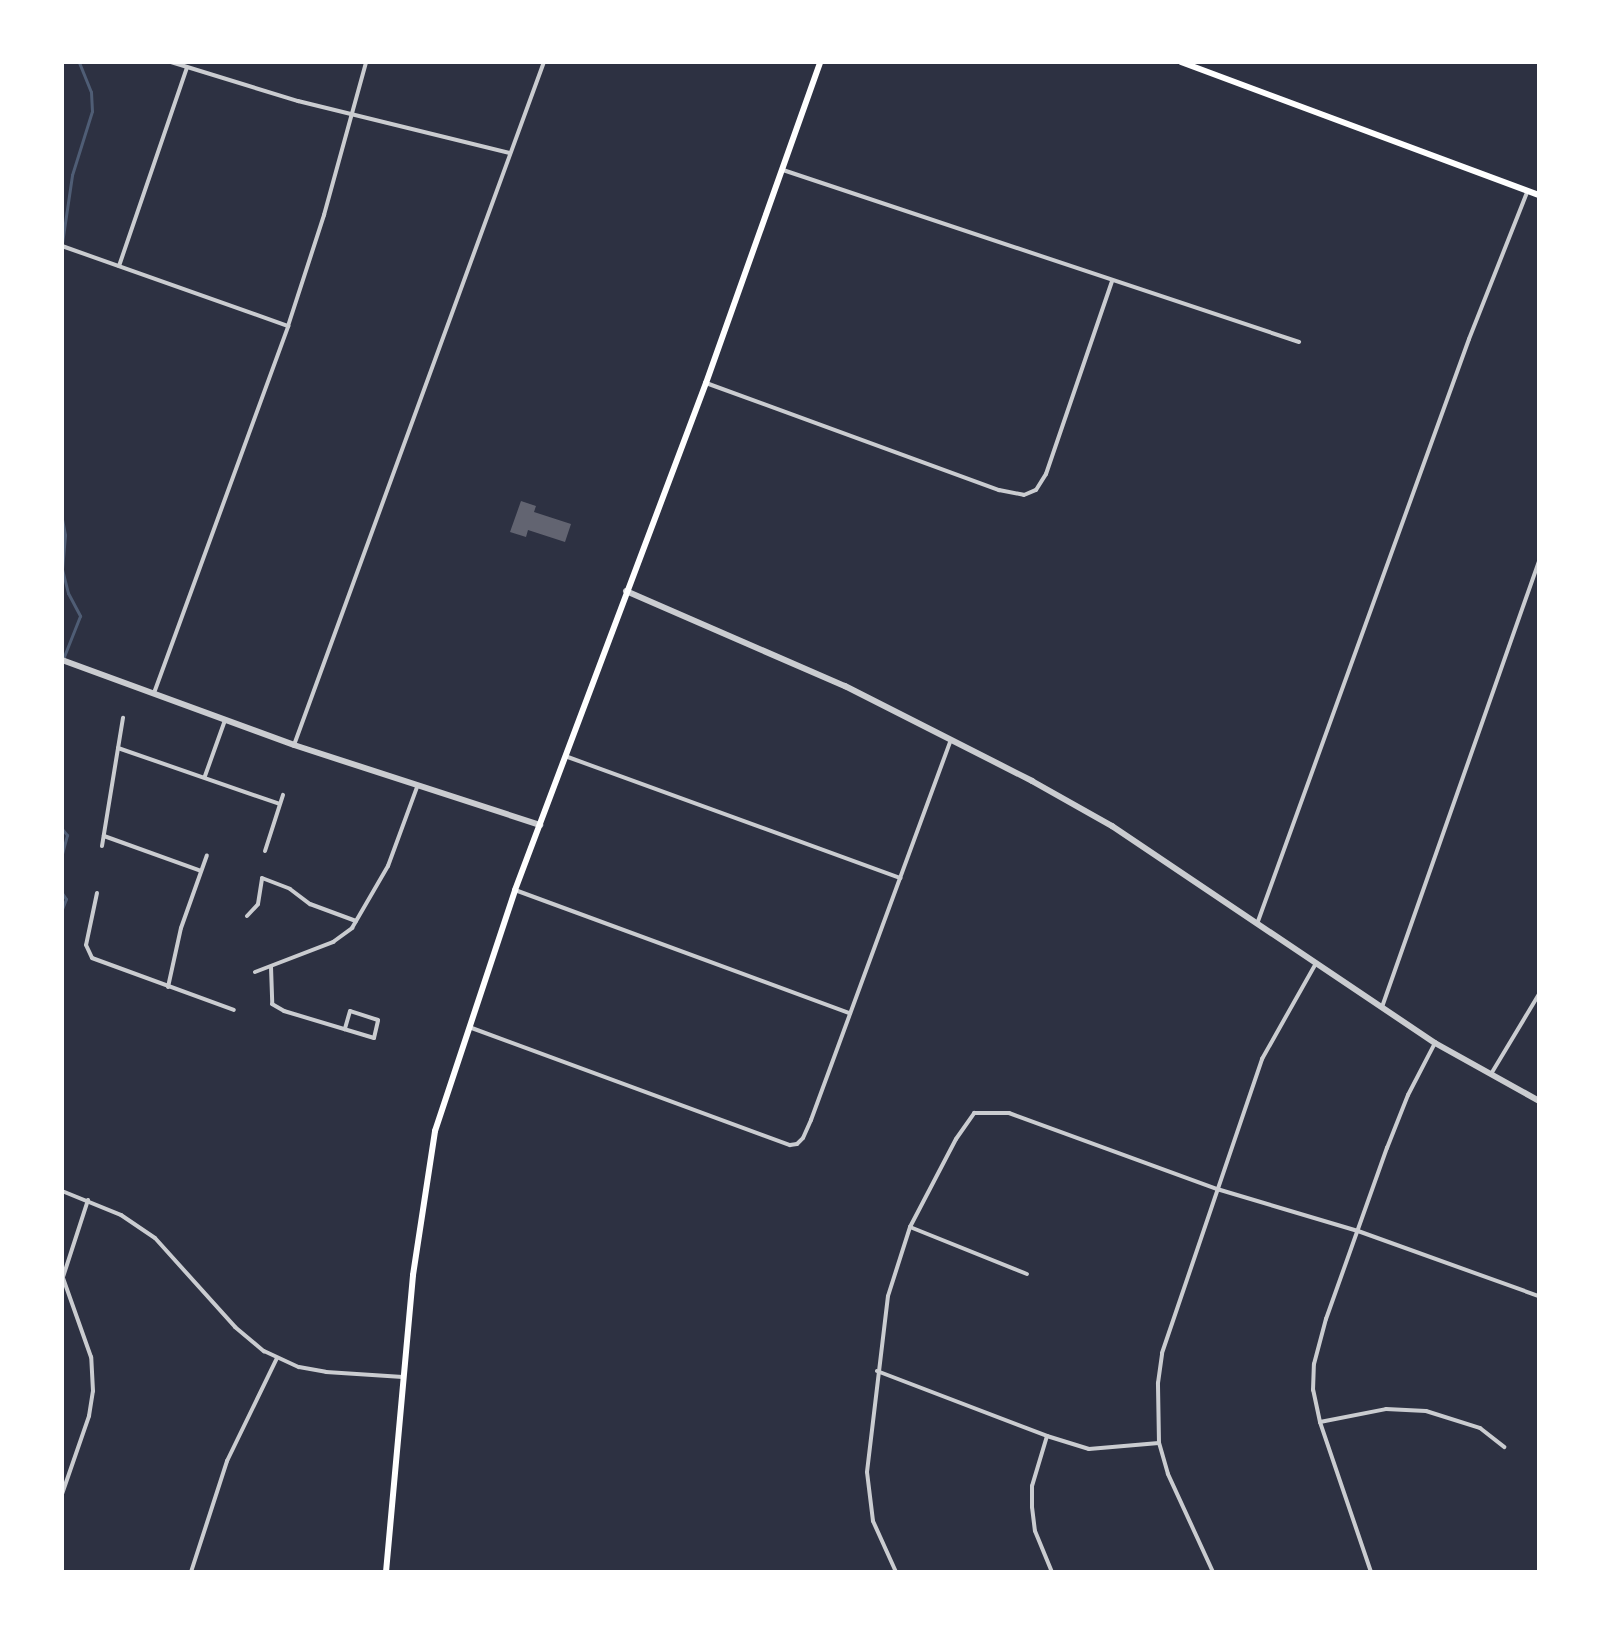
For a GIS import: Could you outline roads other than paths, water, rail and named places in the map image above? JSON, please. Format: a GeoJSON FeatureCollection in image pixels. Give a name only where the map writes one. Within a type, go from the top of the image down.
{"type":"FeatureCollection","features":[{"type":"Feature","properties":{"kind":"main road"},"geometry":{"type":"LineString","coordinates":[[386,1572],[421,1207],[435,1131],[467,1026],[515,890],[706,383],[820,62]]}},
{"type":"Feature","properties":{"kind":"main road"},"geometry":{"type":"LineString","coordinates":[[1181,62],[1539,195]]}},
{"type":"Feature","properties":{"kind":"street"},"geometry":{"type":"LineString","coordinates":[[171,62],[351,114],[510,153]]}},
{"type":"Feature","properties":{"kind":"street"},"geometry":{"type":"LineString","coordinates":[[154,693],[288,326],[324,215],[366,62]]}},
{"type":"Feature","properties":{"kind":"street"},"geometry":{"type":"LineString","coordinates":[[294,745],[544,62]]}},
{"type":"Feature","properties":{"kind":"street"},"geometry":{"type":"LineString","coordinates":[[119,266],[187,67]]}},
{"type":"Feature","properties":{"kind":"street"},"geometry":{"type":"LineString","coordinates":[[783,170],[1299,342]]}},
{"type":"Feature","properties":{"kind":"street"},"geometry":{"type":"LineString","coordinates":[[1257,924],[1469,339],[1528,190]]}},
{"type":"Feature","properties":{"kind":"street"},"geometry":{"type":"LineString","coordinates":[[62,246],[288,326]]}},
{"type":"Feature","properties":{"kind":"street"},"geometry":{"type":"LineString","coordinates":[[706,383],[999,490],[1024,495],[1036,490],[1046,474],[1112,281]]}},
{"type":"Feature","properties":{"kind":"street"},"geometry":{"type":"LineString","coordinates":[[1382,1007],[1539,562]]}},
{"type":"Feature","properties":{"kind":"street"},"geometry":{"type":"LineString","coordinates":[[626,591],[845,686],[1112,826],[1435,1043],[1539,1101]]}},
{"type":"Feature","properties":{"kind":"street"},"geometry":{"type":"LineString","coordinates":[[62,660],[294,745],[540,825]]}},
{"type":"Feature","properties":{"kind":"street"},"geometry":{"type":"LineString","coordinates":[[102,846],[123,718]]}},
{"type":"Feature","properties":{"kind":"street"},"geometry":{"type":"LineString","coordinates":[[205,776],[225,720]]}},
{"type":"Feature","properties":{"kind":"street"},"geometry":{"type":"LineString","coordinates":[[467,1026],[790,1145],[803,1138],[951,740]]}},
{"type":"Feature","properties":{"kind":"street"},"geometry":{"type":"LineString","coordinates":[[118,748],[280,804]]}},
{"type":"Feature","properties":{"kind":"street"},"geometry":{"type":"LineString","coordinates":[[565,756],[900,878]]}},
{"type":"Feature","properties":{"kind":"street"},"geometry":{"type":"LineString","coordinates":[[255,972],[333,942],[356,921],[388,866],[417,787]]}},
{"type":"Feature","properties":{"kind":"street"},"geometry":{"type":"LineString","coordinates":[[265,851],[283,795]]}},
{"type":"Feature","properties":{"kind":"street"},"geometry":{"type":"LineString","coordinates":[[104,836],[201,871]]}},
{"type":"Feature","properties":{"kind":"street"},"geometry":{"type":"LineString","coordinates":[[168,987],[181,928],[207,855]]}},
{"type":"Feature","properties":{"kind":"street"},"geometry":{"type":"LineString","coordinates":[[247,916],[258,904],[262,878],[290,889],[310,904],[356,921]]}},
{"type":"Feature","properties":{"kind":"street"},"geometry":{"type":"LineString","coordinates":[[515,890],[850,1013]]}},
{"type":"Feature","properties":{"kind":"street"},"geometry":{"type":"LineString","coordinates":[[97,893],[86,945],[92,958],[234,1010]]}},
{"type":"Feature","properties":{"kind":"street"},"geometry":{"type":"LineString","coordinates":[[1213,1572],[1168,1474],[1159,1443],[1158,1383],[1162,1353],[1262,1059],[1315,965]]}},
{"type":"Feature","properties":{"kind":"street"},"geometry":{"type":"LineString","coordinates":[[271,966],[272,1004],[345,1029],[374,1038],[378,1020],[350,1011],[345,1029]]}},
{"type":"Feature","properties":{"kind":"street"},"geometry":{"type":"LineString","coordinates":[[1491,1074],[1539,994]]}},
{"type":"Feature","properties":{"kind":"street"},"geometry":{"type":"LineString","coordinates":[[1371,1572],[1320,1422],[1313,1390],[1314,1364],[1408,1095],[1435,1043]]}},
{"type":"Feature","properties":{"kind":"street"},"geometry":{"type":"LineString","coordinates":[[896,1572],[873,1521],[869,1498],[868,1440],[888,1296],[910,1227],[974,1113],[991,1111],[1071,1134],[1217,1189],[1358,1231],[1539,1296]]}},
{"type":"Feature","properties":{"kind":"street"},"geometry":{"type":"LineString","coordinates":[[62,1191],[138,1224],[155,1238],[235,1327],[277,1358],[326,1372],[405,1378]]}},
{"type":"Feature","properties":{"kind":"street"},"geometry":{"type":"LineString","coordinates":[[62,1494],[89,1416],[93,1391],[91,1357],[62,1278],[88,1200]]}},
{"type":"Feature","properties":{"kind":"street"},"geometry":{"type":"LineString","coordinates":[[910,1227],[1027,1274]]}},
{"type":"Feature","properties":{"kind":"street"},"geometry":{"type":"LineString","coordinates":[[191,1572],[227,1461],[277,1358]]}},
{"type":"Feature","properties":{"kind":"street"},"geometry":{"type":"LineString","coordinates":[[877,1371],[1089,1449],[1159,1443]]}},
{"type":"Feature","properties":{"kind":"street"},"geometry":{"type":"LineString","coordinates":[[1320,1422],[1386,1409],[1426,1411],[1480,1428],[1504,1447]]}},
{"type":"Feature","properties":{"kind":"street"},"geometry":{"type":"LineString","coordinates":[[1047,1436],[1032,1486],[1032,1507],[1035,1531],[1052,1572]]}},
{"type":"Feature","properties":{"kind":"waterway"},"geometry":{"type":"LineString","coordinates":[[62,243],[72,175],[92,111],[91,92],[79,62]]}},
{"type":"Feature","properties":{"kind":"waterway"},"geometry":{"type":"LineString","coordinates":[[62,519],[65,535],[62,569],[68,593],[80,616],[63,659]]}},
{"type":"Feature","properties":{"kind":"waterway"},"geometry":{"type":"LineString","coordinates":[[62,829],[67,835],[62,854]]}},
{"type":"Feature","properties":{"kind":"waterway"},"geometry":{"type":"LineString","coordinates":[[62,893],[66,899],[62,909]]}}]}
